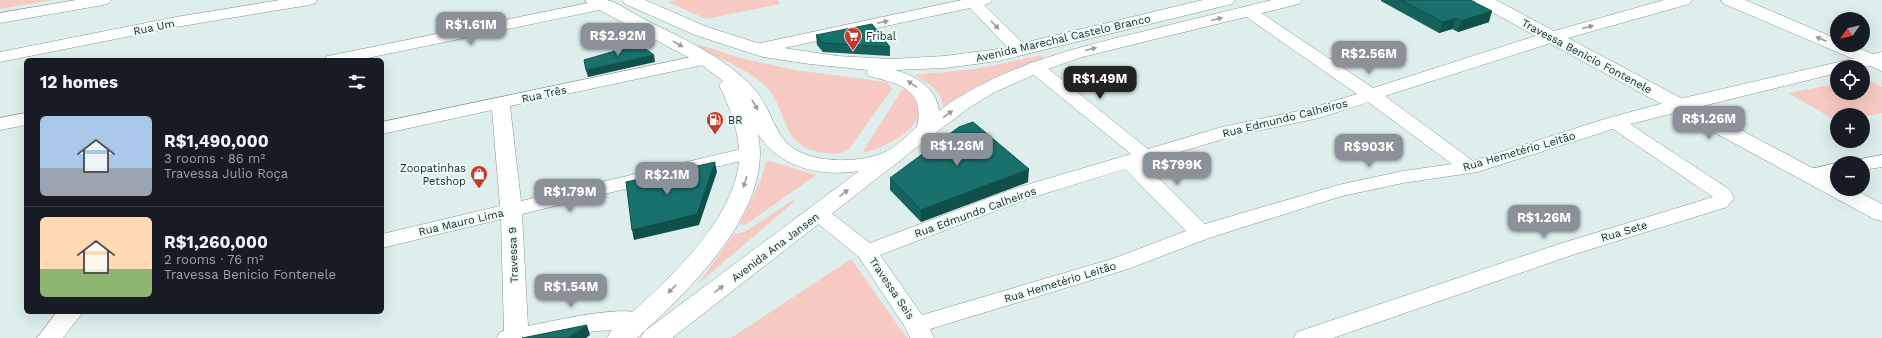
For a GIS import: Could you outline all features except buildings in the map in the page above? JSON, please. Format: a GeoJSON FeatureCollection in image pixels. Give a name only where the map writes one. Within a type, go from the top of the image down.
{"type":"FeatureCollection","features":[{"type":"Feature","properties":{"kind":"main road"},"geometry":{"type":"LineString","coordinates":[[631,0],[686,25],[756,49],[816,65],[881,72],[902,79],[916,86],[928,101],[930,113],[927,130]]}},
{"type":"Feature","properties":{"kind":"main road","name":"Avenida Marechal Castelo Branco"},"geometry":{"type":"LineString","coordinates":[[756,49],[818,61],[852,64],[910,64],[974,59],[1019,50],[1224,0]]}},
{"type":"Feature","properties":{"kind":"main road","name":"Avenida Marechal Castelo Branco"},"geometry":{"type":"LineString","coordinates":[[894,154],[963,103],[986,89],[1035,67],[1076,53],[1293,0]]}},
{"type":"Feature","properties":{"kind":"main road","name":"Travessa Benicio Fontenele"},"geometry":{"type":"LineString","coordinates":[[1483,0],[1882,214]]}},
{"type":"Feature","properties":{"kind":"main road","name":"Rua Edmundo Calheiros"},"geometry":{"type":"LineString","coordinates":[[1551,37],[1683,0]]}},
{"type":"Feature","properties":{"kind":"main road"},"geometry":{"type":"LineString","coordinates":[[1730,0],[1878,61]]}},
{"type":"Feature","properties":{"kind":"main road"},"geometry":{"type":"LineString","coordinates":[[598,2],[712,63],[745,91],[758,110],[769,135],[780,148],[793,158],[818,165],[846,166],[873,162],[894,154]]}},
{"type":"Feature","properties":{"kind":"main road","name":"Avenida Ana Jansen"},"geometry":{"type":"LineString","coordinates":[[647,329],[676,286],[703,254],[722,228],[742,192],[747,179],[750,153],[743,116],[733,93],[712,63]]}},
{"type":"Feature","properties":{"kind":"main road","name":"Avenida Ana Jansen"},"geometry":{"type":"LineString","coordinates":[[620,338],[647,329],[818,213],[894,154]]}},
{"type":"Feature","properties":{"kind":"street"},"geometry":{"type":"LineString","coordinates":[[0,18],[102,0]]}},
{"type":"Feature","properties":{"kind":"street","name":"Rua Um"},"geometry":{"type":"LineString","coordinates":[[0,57],[176,22],[309,0]]}},
{"type":"Feature","properties":{"kind":"street"},"geometry":{"type":"LineString","coordinates":[[756,49],[976,1],[1019,50]]}},
{"type":"Feature","properties":{"kind":"street"},"geometry":{"type":"LineString","coordinates":[[342,58],[598,2]]}},
{"type":"Feature","properties":{"kind":"street"},"geometry":{"type":"LineString","coordinates":[[1248,11],[1371,95],[1470,168]]}},
{"type":"Feature","properties":{"kind":"street","name":"Rua Edmundo Calheiros"},"geometry":{"type":"LineString","coordinates":[[868,252],[1020,194],[1229,132],[1312,114],[1551,37]]}},
{"type":"Feature","properties":{"kind":"street"},"geometry":{"type":"LineString","coordinates":[[804,39],[818,61]]}},
{"type":"Feature","properties":{"kind":"street","name":"Rua Três"},"geometry":{"type":"LineString","coordinates":[[384,128],[501,103],[712,63]]}},
{"type":"Feature","properties":{"kind":"street"},"geometry":{"type":"LineString","coordinates":[[1035,67],[1138,160],[1201,233]]}},
{"type":"Feature","properties":{"kind":"street","name":"Rua Hemetério Leitão"},"geometry":{"type":"LineString","coordinates":[[919,331],[1120,264],[1201,233],[1338,191],[1403,177],[1470,168],[1615,122],[1679,105],[1830,70]]}},
{"type":"Feature","properties":{"kind":"street","name":"Travessa 9"},"geometry":{"type":"LineString","coordinates":[[501,103],[511,210],[513,337]]}},
{"type":"Feature","properties":{"kind":"street"},"geometry":{"type":"LineString","coordinates":[[0,124],[24,119]]}},
{"type":"Feature","properties":{"kind":"street","name":"Rua Sete"},"geometry":{"type":"LineString","coordinates":[[1306,338],[1560,252],[1720,202],[1724,198],[1723,195],[1716,190],[1615,122]]}},
{"type":"Feature","properties":{"kind":"street","name":"Rua Mauro Lima"},"geometry":{"type":"LineString","coordinates":[[384,241],[750,153]]}},
{"type":"Feature","properties":{"kind":"street"},"geometry":{"type":"LineString","coordinates":[[1870,163],[1882,161]]}},
{"type":"Feature","properties":{"kind":"street"},"geometry":{"type":"LineString","coordinates":[[1809,175],[1830,171]]}},
{"type":"Feature","properties":{"kind":"street","name":"Travessa Seis"},"geometry":{"type":"LineString","coordinates":[[818,213],[868,252],[919,331]]}},
{"type":"Feature","properties":{"kind":"street"},"geometry":{"type":"LineString","coordinates":[[49,338],[69,314]]}},
{"type":"Feature","properties":{"kind":"street"},"geometry":{"type":"LineString","coordinates":[[513,337],[595,322],[647,329]]}},
{"type":"Feature","properties":{"kind":"shaded area"},"geometry":{"type":"Polygon","coordinates":[[[0,0],[53,0],[0,9],[0,0]]]}},
{"type":"Feature","properties":{"kind":"shaded area"},"geometry":{"type":"Polygon","coordinates":[[[677,0],[778,0],[780,4],[706,19],[668,2],[677,0]]]}},
{"type":"Feature","properties":{"kind":"shaded area"},"geometry":{"type":"Polygon","coordinates":[[[701,45],[740,58],[794,70],[887,82],[892,89],[849,149],[835,154],[825,153],[809,149],[799,143],[791,134],[777,102],[761,82],[738,67],[696,47],[701,45]]]}},
{"type":"Feature","properties":{"kind":"shaded area"},"geometry":{"type":"Polygon","coordinates":[[[1041,55],[1043,58],[970,90],[943,107],[940,96],[937,92],[929,84],[914,75],[975,69],[1041,55]]]}},
{"type":"Feature","properties":{"kind":"shaded area"},"geometry":{"type":"Polygon","coordinates":[[[1870,81],[1882,87],[1882,113],[1870,116],[1870,108],[1830,108],[1830,117],[1788,93],[1830,85],[1830,100],[1870,100],[1870,81]]]}},
{"type":"Feature","properties":{"kind":"shaded area"},"geometry":{"type":"Polygon","coordinates":[[[903,88],[917,101],[919,113],[915,122],[909,130],[890,143],[862,153],[903,88]]]}},
{"type":"Feature","properties":{"kind":"shaded area"},"geometry":{"type":"Polygon","coordinates":[[[769,161],[816,175],[745,225],[740,224],[761,179],[766,162],[769,161]]]}},
{"type":"Feature","properties":{"kind":"shaded area"},"geometry":{"type":"Polygon","coordinates":[[[793,200],[795,201],[698,284],[734,234],[745,232],[793,200]]]}},
{"type":"Feature","properties":{"kind":"shaded area"},"geometry":{"type":"Polygon","coordinates":[[[851,259],[907,338],[731,338],[851,259]]]}},
{"type":"Feature","properties":{"kind":"place","name":"Fribal"},"geometry":{"type":"Point","coordinates":[853,51]}},
{"type":"Feature","properties":{"kind":"place","name":"BR"},"geometry":{"type":"Point","coordinates":[715,135]}},
{"type":"Feature","properties":{"kind":"place","name":"Zoopatinhas Petshop"},"geometry":{"type":"Point","coordinates":[479,189]}}]}
